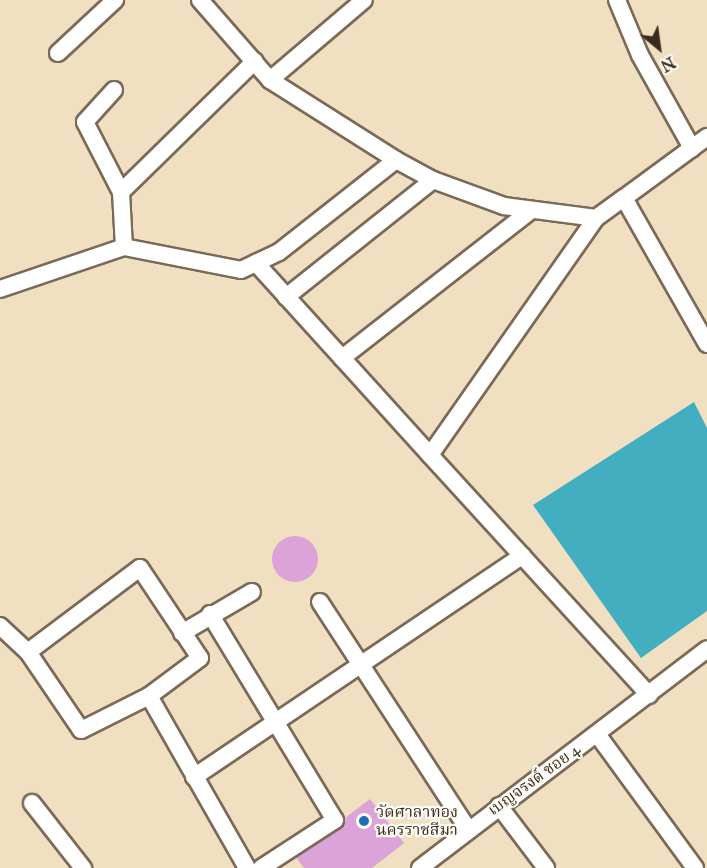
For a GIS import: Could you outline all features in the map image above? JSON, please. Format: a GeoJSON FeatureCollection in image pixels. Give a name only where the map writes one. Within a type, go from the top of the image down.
{"type":"FeatureCollection","features":[{"type":"Feature","properties":{"kind":"street"},"geometry":{"type":"LineString","coordinates":[[58,53],[115,0]]}},
{"type":"Feature","properties":{"kind":"street"},"geometry":{"type":"LineString","coordinates":[[200,0],[270,80],[396,160],[433,180],[504,206],[596,218]]}},
{"type":"Feature","properties":{"kind":"street"},"geometry":{"type":"LineString","coordinates":[[270,80],[364,0]]}},
{"type":"Feature","properties":{"kind":"street"},"geometry":{"type":"LineString","coordinates":[[617,0],[640,56],[692,148]]}},
{"type":"Feature","properties":{"kind":"street"},"geometry":{"type":"LineString","coordinates":[[121,192],[255,61]]}},
{"type":"Feature","properties":{"kind":"street"},"geometry":{"type":"LineString","coordinates":[[114,90],[85,122],[121,192],[124,247]]}},
{"type":"Feature","properties":{"kind":"street"},"geometry":{"type":"LineString","coordinates":[[430,455],[596,218],[707,137]]}},
{"type":"Feature","properties":{"kind":"street"},"geometry":{"type":"LineString","coordinates":[[0,289],[124,247],[242,270],[279,252],[396,160]]}},
{"type":"Feature","properties":{"kind":"street"},"geometry":{"type":"LineString","coordinates":[[286,297],[433,180]]}},
{"type":"Feature","properties":{"kind":"street"},"geometry":{"type":"LineString","coordinates":[[624,198],[707,344]]}},
{"type":"Feature","properties":{"kind":"street"},"geometry":{"type":"LineString","coordinates":[[342,358],[530,211]]}},
{"type":"Feature","properties":{"kind":"street"},"geometry":{"type":"LineString","coordinates":[[256,264],[649,695]]}},
{"type":"Feature","properties":{"kind":"street"},"geometry":{"type":"LineString","coordinates":[[194,777],[522,556]]}},
{"type":"Feature","properties":{"kind":"street"},"geometry":{"type":"LineString","coordinates":[[0,626],[27,652],[81,730],[149,696],[200,658],[140,567],[27,652]]}},
{"type":"Feature","properties":{"kind":"street"},"geometry":{"type":"LineString","coordinates":[[182,633],[210,614],[252,592]]}},
{"type":"Feature","properties":{"kind":"street"},"geometry":{"type":"LineString","coordinates":[[320,602],[468,829]]}},
{"type":"Feature","properties":{"kind":"street"},"geometry":{"type":"LineString","coordinates":[[210,614],[335,820],[261,868]]}},
{"type":"Feature","properties":{"kind":"street","name":"เบญจรงด์ ซอย 4"},"geometry":{"type":"LineString","coordinates":[[420,868],[468,829],[649,695],[707,649]]}},
{"type":"Feature","properties":{"kind":"street"},"geometry":{"type":"LineString","coordinates":[[149,696],[247,868]]}},
{"type":"Feature","properties":{"kind":"street"},"geometry":{"type":"LineString","coordinates":[[597,734],[695,868]]}},
{"type":"Feature","properties":{"kind":"street"},"geometry":{"type":"LineString","coordinates":[[32,803],[83,868]]}},
{"type":"Feature","properties":{"kind":"street"},"geometry":{"type":"LineString","coordinates":[[499,806],[546,868]]}},
{"type":"Feature","properties":{"kind":"water"},"geometry":{"type":"Polygon","coordinates":[[[694,402],[707,428],[707,611],[641,658],[533,505],[694,402]]]}},
{"type":"Feature","properties":{"kind":"building"},"geometry":{"type":"Polygon","coordinates":[[[295,536],[311,543],[318,559],[311,575],[295,582],[279,575],[272,559],[279,543],[295,536]]]}},
{"type":"Feature","properties":{"kind":"building","name":"วัดศาลาทอง นครราชสีมา"},"geometry":{"type":"Polygon","coordinates":[[[370,799],[404,843],[372,868],[304,868],[295,856],[370,799]]]}},
{"type":"Feature","properties":{"kind":"place","name":"วัดศาลาทอง นครราชสีมา"},"geometry":{"type":"Point","coordinates":[364,821]}}]}
